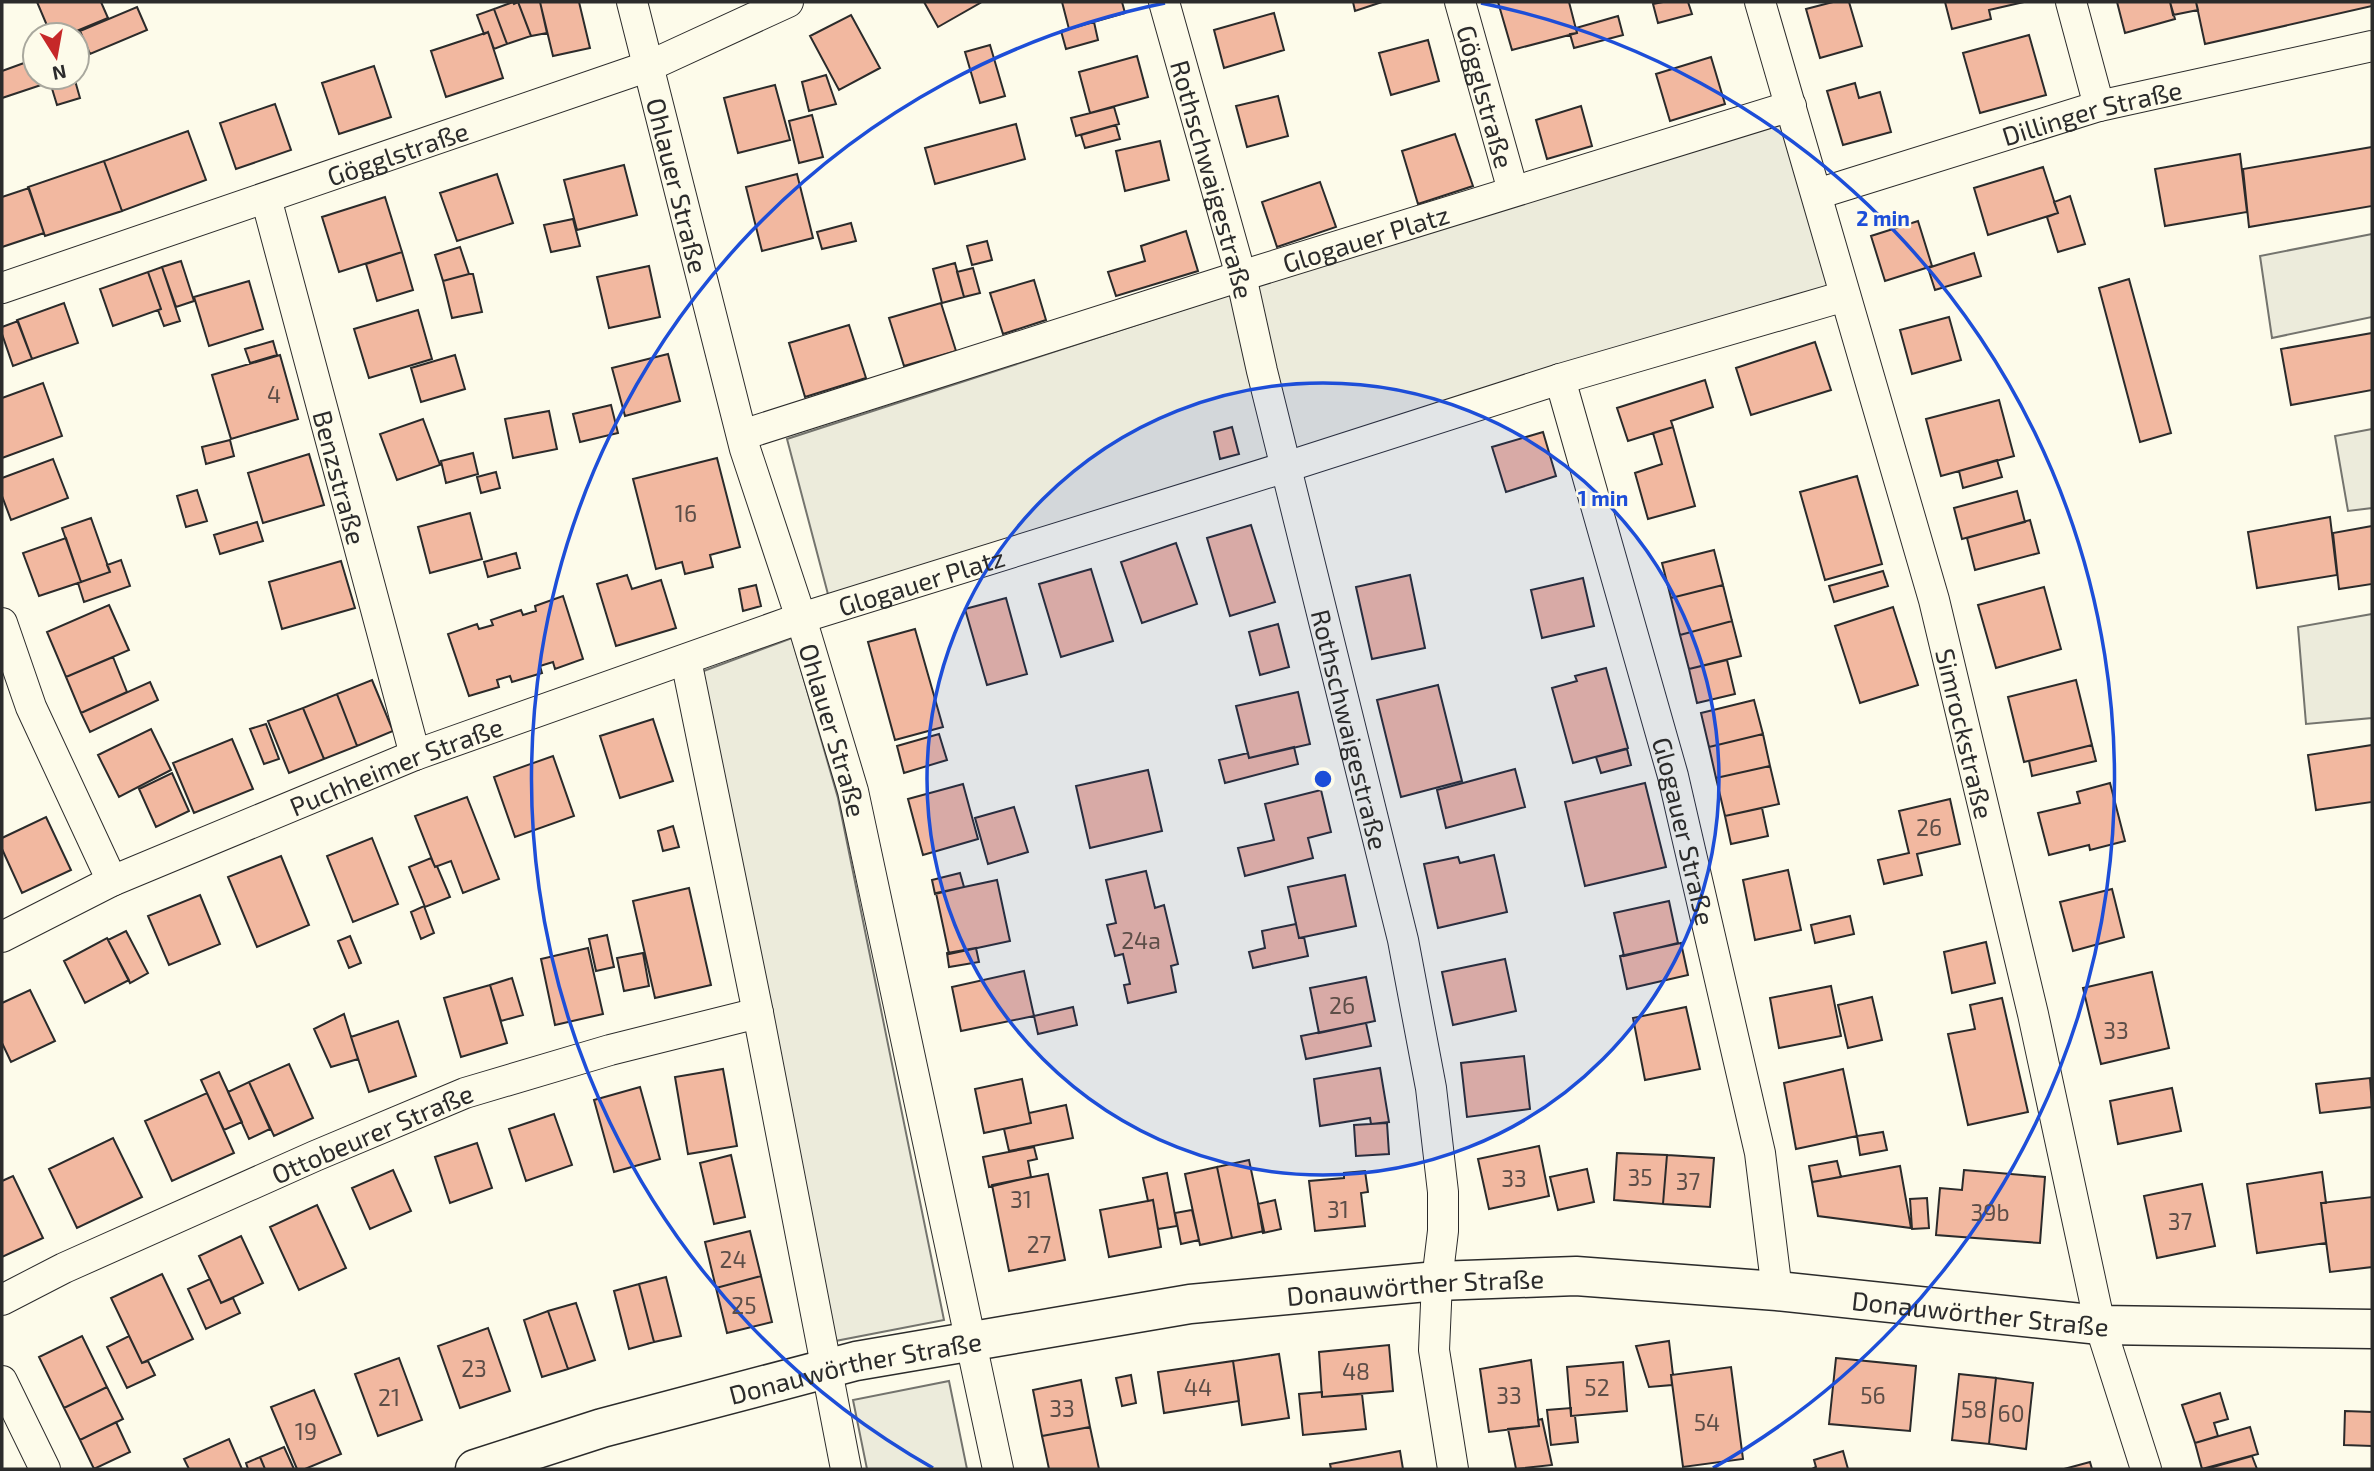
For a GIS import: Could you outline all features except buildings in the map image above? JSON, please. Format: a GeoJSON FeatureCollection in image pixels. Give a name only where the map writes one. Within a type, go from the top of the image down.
{"type":"FeatureCollection","features":[{"type":"Feature","properties":{"kind":"street","name":"Ohlauer Straße"},"geometry":{"type":"LineString","coordinates":[[632,2],[745,449],[801,618],[853,791],[998,1469]]}},
{"type":"Feature","properties":{"kind":"street","name":"Gögglstraße"},"geometry":{"type":"LineString","coordinates":[[2,288],[649,66],[788,2]]}},
{"type":"Feature","properties":{"kind":"street","name":"Rothschwaigestraße"},"geometry":{"type":"LineString","coordinates":[[1164,2],[1241,276],[1404,940],[1429,1075],[1443,1192],[1443,1230],[1437,1281],[1434,1350],[1453,1469]]}},
{"type":"Feature","properties":{"kind":"street","name":"Gögglstraße"},"geometry":{"type":"LineString","coordinates":[[1460,2],[1513,191]]}},
{"type":"Feature","properties":{"kind":"street","name":"Simrockstraße"},"geometry":{"type":"LineString","coordinates":[[1760,2],[1934,600],[2033,1014],[2100,1325],[2146,1469]]}},
{"type":"Feature","properties":{"kind":"street"},"geometry":{"type":"LineString","coordinates":[[2071,2],[2099,107]]}},
{"type":"Feature","properties":{"kind":"street","name":"Dillinger Straße"},"geometry":{"type":"LineString","coordinates":[[1817,194],[2099,107],[2372,46]]}},
{"type":"Feature","properties":{"kind":"street","name":"Glogauer Platz"},"geometry":{"type":"LineString","coordinates":[[742,435],[1241,276],[1791,106]]}},
{"type":"Feature","properties":{"kind":"street","name":"Benzstraße"},"geometry":{"type":"LineString","coordinates":[[266,198],[415,755]]}},
{"type":"Feature","properties":{"kind":"street","name":"Glogauer Platz"},"geometry":{"type":"LineString","coordinates":[[801,618],[1560,379],[1845,296]]}},
{"type":"Feature","properties":{"kind":"street","name":"Glogauer Straße"},"geometry":{"type":"LineString","coordinates":[[1560,379],[1673,776],[1760,1153],[1777,1291]]}},
{"type":"Feature","properties":{"kind":"street","name":"Puchheimer Straße"},"geometry":{"type":"LineString","coordinates":[[2,937],[112,881],[415,755],[801,618]]}},
{"type":"Feature","properties":{"kind":"street"},"geometry":{"type":"LineString","coordinates":[[2,623],[31,707],[112,881]]}},
{"type":"Feature","properties":{"kind":"street"},"geometry":{"type":"LineString","coordinates":[[686,660],[758,1013],[846,1469]]}},
{"type":"Feature","properties":{"kind":"street","name":"Ottobeurer Straße"},"geometry":{"type":"LineString","coordinates":[[2,1300],[64,1268],[315,1156],[466,1093],[610,1050],[758,1013]]}},
{"type":"Feature","properties":{"kind":"street","name":"Donauwörther Straße"},"geometry":{"type":"LineString","coordinates":[[475,1469],[602,1428],[856,1362],[1190,1304],[1437,1281],[1576,1276],[1777,1291],[2100,1325],[2372,1329]]}},
{"type":"Feature","properties":{"kind":"street"},"geometry":{"type":"LineString","coordinates":[[2,1381],[45,1469]]}},
{"type":"Feature","properties":{"kind":"shaded area"},"geometry":{"type":"Polygon","coordinates":[[[1783,119],[1832,294],[829,598],[787,439],[1516,201],[1783,119]]]}},
{"type":"Feature","properties":{"kind":"shaded area"},"geometry":{"type":"Polygon","coordinates":[[[2372,234],[2372,317],[2272,338],[2260,256],[2372,234]]]}},
{"type":"Feature","properties":{"kind":"shaded area"},"geometry":{"type":"Polygon","coordinates":[[[2372,429],[2372,508],[2348,511],[2335,436],[2372,429]]]}},
{"type":"Feature","properties":{"kind":"shaded area"},"geometry":{"type":"Polygon","coordinates":[[[2372,614],[2372,718],[2306,724],[2298,627],[2372,614]]]}},
{"type":"Feature","properties":{"kind":"shaded area"},"geometry":{"type":"Polygon","coordinates":[[[792,638],[838,798],[944,1320],[825,1343],[701,672],[792,638]]]}},
{"type":"Feature","properties":{"kind":"shaded area"},"geometry":{"type":"Polygon","coordinates":[[[949,1381],[967,1469],[867,1469],[853,1400],[949,1381]]]}}]}
